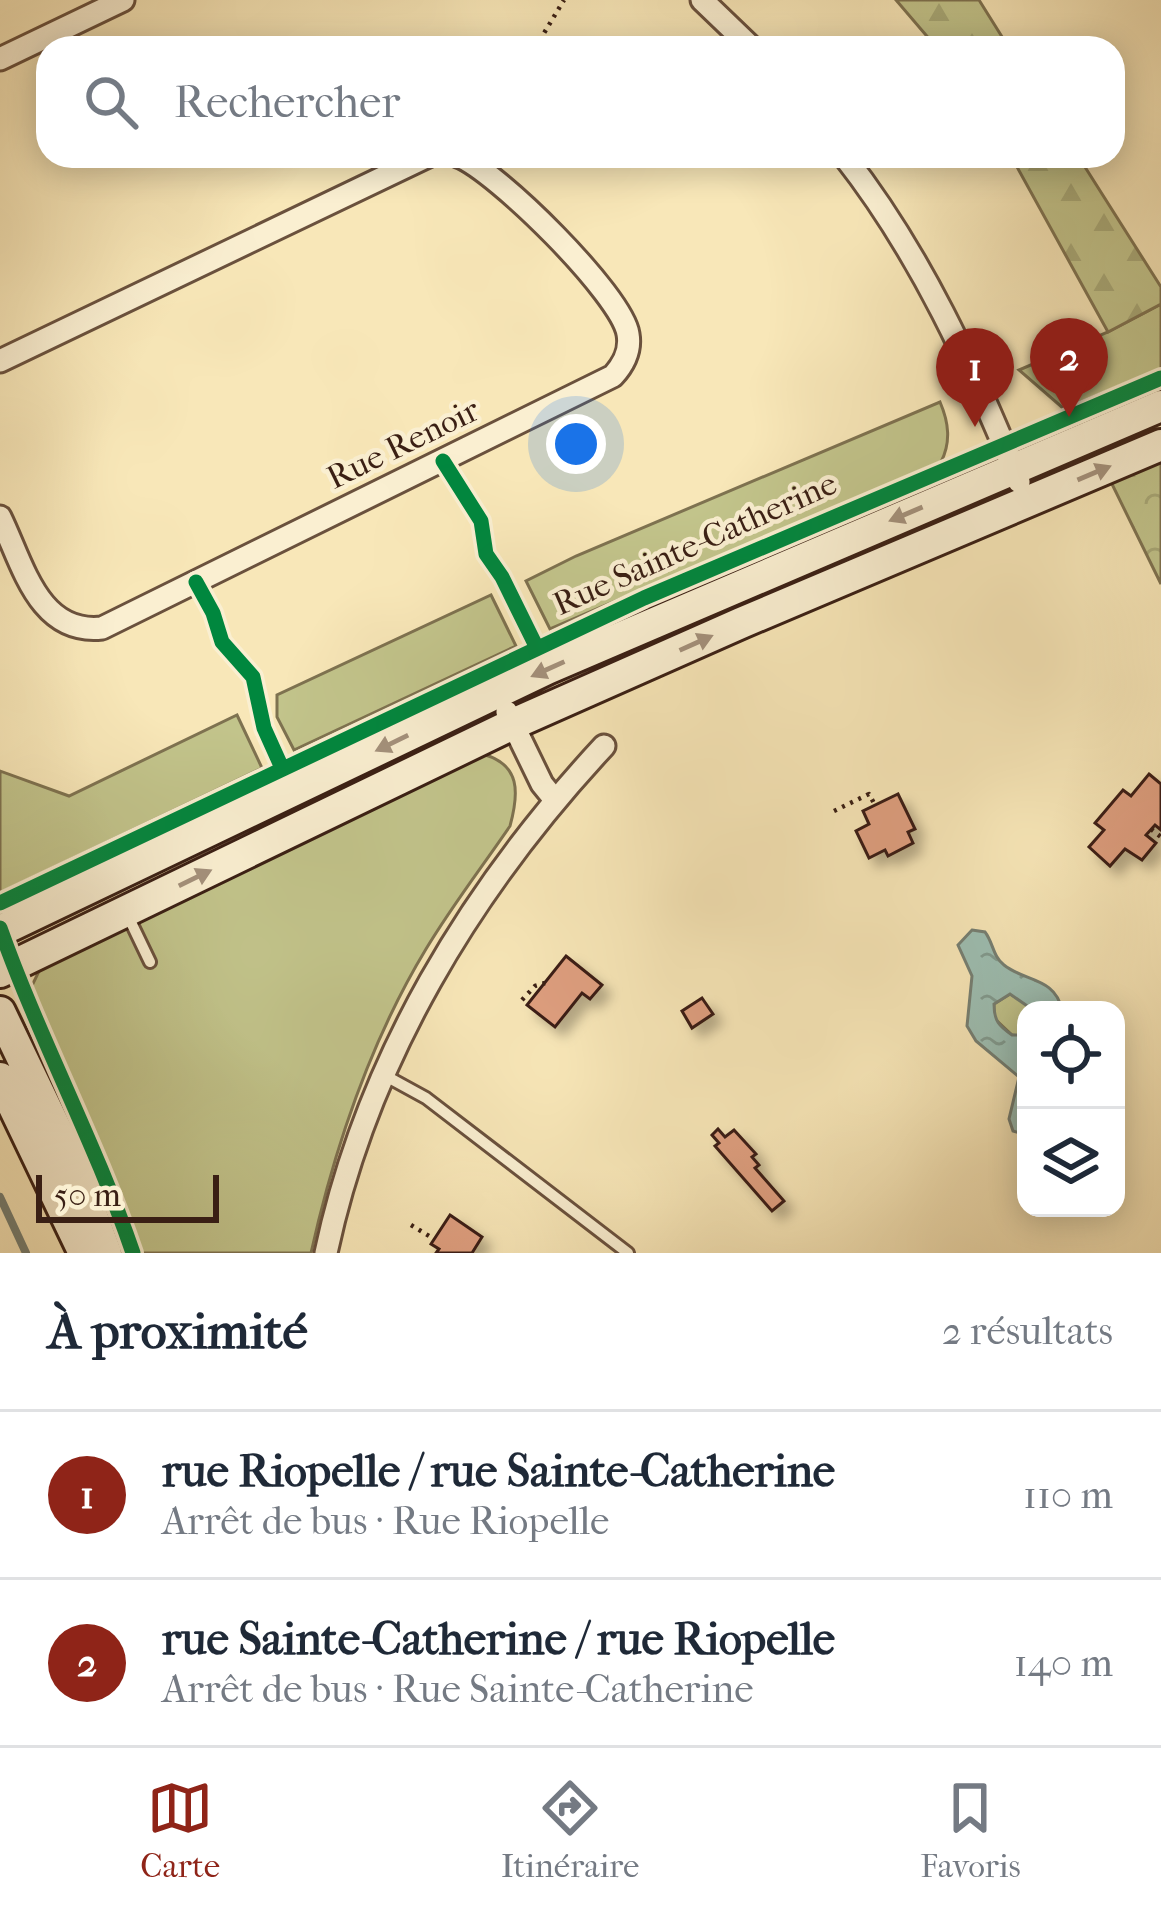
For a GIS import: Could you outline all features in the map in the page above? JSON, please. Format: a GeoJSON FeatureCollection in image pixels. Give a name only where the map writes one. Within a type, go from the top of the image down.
{"type":"FeatureCollection","features":[{"type":"Feature","properties":{"kind":"street"},"geometry":{"type":"LineString","coordinates":[[47,36],[123,0]]}},
{"type":"Feature","properties":{"kind":"street"},"geometry":{"type":"LineString","coordinates":[[702,0],[740,36]]}},
{"type":"Feature","properties":{"kind":"street"},"geometry":{"type":"LineString","coordinates":[[0,58],[36,41]]}},
{"type":"Feature","properties":{"kind":"street"},"geometry":{"type":"LineString","coordinates":[[0,361],[403,168]]}},
{"type":"Feature","properties":{"kind":"street","name":"Rue Renoir"},"geometry":{"type":"LineString","coordinates":[[0,517],[46,610],[70,627],[101,628],[613,376],[628,354],[629,342],[616,305],[481,168]]}},
{"type":"Feature","properties":{"kind":"street"},"geometry":{"type":"LineString","coordinates":[[852,168],[925,276],[974,374],[1028,502]]}},
{"type":"Feature","properties":{"kind":"street","name":"Rue Sainte-Catherine"},"geometry":{"type":"LineString","coordinates":[[0,931],[497,692],[1161,406]]}},
{"type":"Feature","properties":{"kind":"street"},"geometry":{"type":"LineString","coordinates":[[0,972],[513,724],[1161,446]]}},
{"type":"Feature","properties":{"kind":"street"},"geometry":{"type":"LineString","coordinates":[[497,692],[542,784],[555,800]]}},
{"type":"Feature","properties":{"kind":"street"},"geometry":{"type":"LineString","coordinates":[[326,1253],[346,1174],[383,1075],[458,933],[496,875],[604,746]]}},
{"type":"Feature","properties":{"kind":"street"},"geometry":{"type":"LineString","coordinates":[[0,1012],[72,1162],[106,1253]]}},
{"type":"Feature","properties":{"kind":"street"},"geometry":{"type":"LineString","coordinates":[[0,1078],[84,1253]]}},
{"type":"Feature","properties":{"kind":"lane"},"geometry":{"type":"LineString","coordinates":[[126,911],[150,962]]}},
{"type":"Feature","properties":{"kind":"lane"},"geometry":{"type":"LineString","coordinates":[[383,1075],[426,1098],[628,1253]]}},
{"type":"Feature","properties":{"kind":"path"},"geometry":{"type":"LineString","coordinates":[[542,36],[564,0]]}},
{"type":"Feature","properties":{"kind":"path"},"geometry":{"type":"LineString","coordinates":[[834,811],[869,794],[875,805]]}},
{"type":"Feature","properties":{"kind":"path"},"geometry":{"type":"LineString","coordinates":[[1151,829],[1161,837]]}},
{"type":"Feature","properties":{"kind":"path"},"geometry":{"type":"LineString","coordinates":[[522,1000],[545,983]]}},
{"type":"Feature","properties":{"kind":"path"},"geometry":{"type":"LineString","coordinates":[[411,1225],[434,1239]]}},
{"type":"Feature","properties":{"kind":"green space"},"geometry":{"type":"Polygon","coordinates":[[[896,0],[979,0],[1002,36],[927,36],[896,0]]]}},
{"type":"Feature","properties":{"kind":"green space"},"geometry":{"type":"Polygon","coordinates":[[[1018,168],[1086,168],[1161,287],[1161,304],[1108,332],[1018,168]]]}},
{"type":"Feature","properties":{"kind":"green space"},"geometry":{"type":"Polygon","coordinates":[[[1161,304],[1161,369],[1064,409],[1019,370],[1108,332],[1161,304]]]}},
{"type":"Feature","properties":{"kind":"green space"},"geometry":{"type":"Polygon","coordinates":[[[940,402],[948,432],[941,462],[550,629],[526,581],[940,402]]]}},
{"type":"Feature","properties":{"kind":"green space"},"geometry":{"type":"Polygon","coordinates":[[[1161,458],[1161,584],[1110,480],[1161,458]]]}},
{"type":"Feature","properties":{"kind":"green space"},"geometry":{"type":"Polygon","coordinates":[[[491,595],[516,646],[294,750],[277,717],[277,695],[491,595]]]}},
{"type":"Feature","properties":{"kind":"green space"},"geometry":{"type":"Polygon","coordinates":[[[237,715],[262,768],[0,893],[0,771],[69,796],[237,715]]]}},
{"type":"Feature","properties":{"kind":"green space"},"geometry":{"type":"Polygon","coordinates":[[[482,754],[504,765],[514,781],[510,826],[436,933],[388,1020],[343,1136],[311,1253],[138,1253],[100,1183],[26,1017],[26,998],[40,969],[482,754]]]}},
{"type":"Feature","properties":{"kind":"green space"},"geometry":{"type":"Polygon","coordinates":[[[1010,994],[1023,1001],[1017,1001],[1017,1036],[994,1018],[994,1004],[1010,994]]]}},
{"type":"Feature","properties":{"kind":"water"},"geometry":{"type":"Polygon","coordinates":[[[972,930],[985,932],[1004,965],[1046,986],[1058,999],[1020,1001],[1010,994],[994,1004],[996,1019],[1017,1035],[1017,1075],[976,1041],[967,1026],[972,976],[958,945],[972,930]]]}},
{"type":"Feature","properties":{"kind":"water"},"geometry":{"type":"Polygon","coordinates":[[[1017,1085],[1017,1132],[1009,1119],[1017,1085]]]}},
{"type":"Feature","properties":{"kind":"building"},"geometry":{"type":"Polygon","coordinates":[[[1149,774],[1161,784],[1161,830],[1155,825],[1146,835],[1156,843],[1142,860],[1125,849],[1110,866],[1089,847],[1104,830],[1095,823],[1123,790],[1131,796],[1149,774]]]}},
{"type":"Feature","properties":{"kind":"building"},"geometry":{"type":"Polygon","coordinates":[[[898,794],[915,829],[908,832],[913,843],[888,856],[885,850],[869,858],[856,831],[869,824],[863,811],[898,794]]]}},
{"type":"Feature","properties":{"kind":"building"},"geometry":{"type":"Polygon","coordinates":[[[566,956],[602,985],[590,999],[582,993],[555,1027],[527,1005],[566,956]]]}},
{"type":"Feature","properties":{"kind":"building"},"geometry":{"type":"Polygon","coordinates":[[[702,998],[713,1014],[692,1028],[682,1011],[702,998]]]}},
{"type":"Feature","properties":{"kind":"building"},"geometry":{"type":"Polygon","coordinates":[[[718,1129],[725,1137],[734,1130],[756,1154],[752,1157],[759,1165],[755,1168],[784,1201],[772,1211],[715,1146],[719,1143],[712,1135],[718,1129]]]}},
{"type":"Feature","properties":{"kind":"building"},"geometry":{"type":"Polygon","coordinates":[[[450,1215],[482,1237],[472,1253],[436,1253],[439,1249],[431,1244],[450,1215]]]}},
{"type":"Feature","properties":{"kind":"waterway"},"geometry":{"type":"LineString","coordinates":[[0,1197],[26,1253]]}},
{"type":"Feature","properties":{"kind":"cycle path"},"geometry":{"type":"LineString","coordinates":[[0,903],[644,598],[1161,378]]}},
{"type":"Feature","properties":{"kind":"cycle path"},"geometry":{"type":"LineString","coordinates":[[443,461],[481,521],[486,554],[536,646]]}},
{"type":"Feature","properties":{"kind":"cycle path"},"geometry":{"type":"LineString","coordinates":[[196,582],[222,642],[253,677],[264,728],[282,768]]}},
{"type":"Feature","properties":{"kind":"cycle path"},"geometry":{"type":"LineString","coordinates":[[0,928],[133,1253]]}},
{"type":"Feature","properties":{"kind":"place","name":"rue Sainte-Catherine / rue Riopelle"},"geometry":{"type":"Point","coordinates":[1069,417]}},
{"type":"Feature","properties":{"kind":"place","name":"rue Riopelle / rue Sainte-Catherine"},"geometry":{"type":"Point","coordinates":[975,427]}}]}
